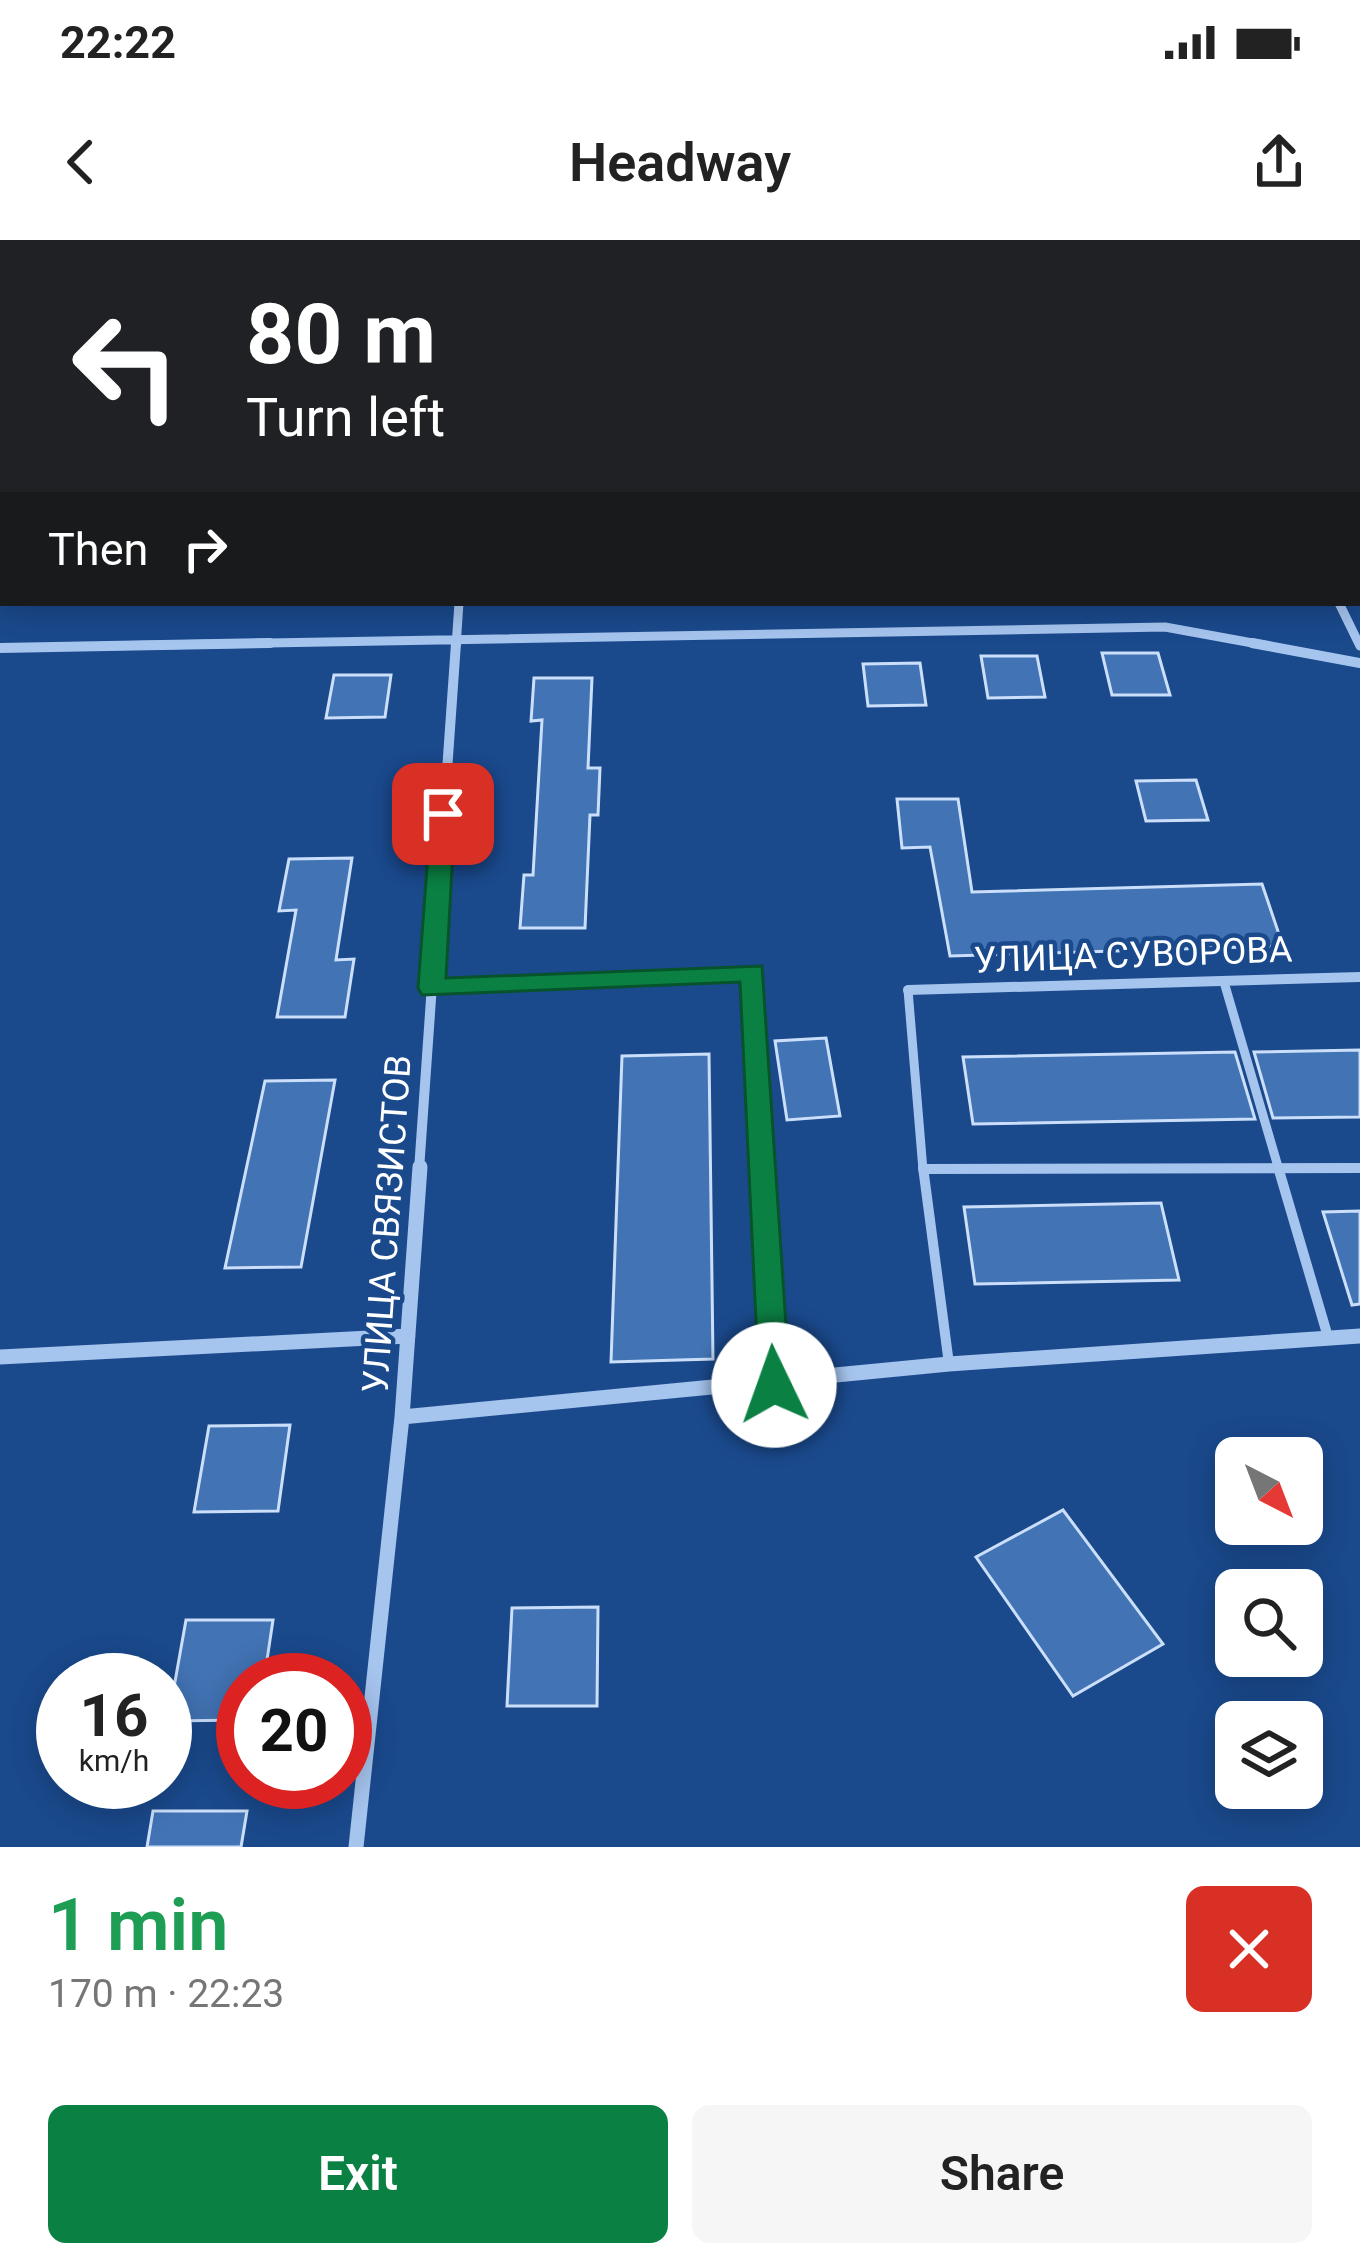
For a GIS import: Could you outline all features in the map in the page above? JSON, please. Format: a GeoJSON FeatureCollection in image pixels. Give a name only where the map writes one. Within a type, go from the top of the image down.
{"type":"FeatureCollection","features":[{"type":"Feature","properties":{"kind":"street","name":"УЛИЦА СВЯЗИСТОВ"},"geometry":{"type":"LineString","coordinates":[[356,1847],[403,1418],[459,606]]}},
{"type":"Feature","properties":{"kind":"street"},"geometry":{"type":"LineString","coordinates":[[1341,606],[1360,647]]}},
{"type":"Feature","properties":{"kind":"street"},"geometry":{"type":"LineString","coordinates":[[0,648],[1165,627],[1360,663]]}},
{"type":"Feature","properties":{"kind":"street","name":"УЛИЦА СУВОРОВА"},"geometry":{"type":"LineString","coordinates":[[908,990],[1360,977]]}},
{"type":"Feature","properties":{"kind":"street"},"geometry":{"type":"LineString","coordinates":[[0,1357],[408,1336]]}},
{"type":"Feature","properties":{"kind":"street"},"geometry":{"type":"LineString","coordinates":[[403,1418],[774,1385],[949,1364],[1360,1336]]}},
{"type":"Feature","properties":{"kind":"lane"},"geometry":{"type":"LineString","coordinates":[[432,988],[752,972],[774,1385]]}},
{"type":"Feature","properties":{"kind":"lane"},"geometry":{"type":"LineString","coordinates":[[1224,982],[1328,1337]]}},
{"type":"Feature","properties":{"kind":"lane"},"geometry":{"type":"LineString","coordinates":[[908,990],[923,1169],[949,1364]]}},
{"type":"Feature","properties":{"kind":"lane"},"geometry":{"type":"LineString","coordinates":[[923,1169],[1360,1168]]}},
{"type":"Feature","properties":{"kind":"building"},"geometry":{"type":"Polygon","coordinates":[[[1102,653],[1158,653],[1170,695],[1112,695],[1102,653]]]}},
{"type":"Feature","properties":{"kind":"building"},"geometry":{"type":"Polygon","coordinates":[[[981,656],[1037,656],[1045,697],[988,698],[981,656]]]}},
{"type":"Feature","properties":{"kind":"building"},"geometry":{"type":"Polygon","coordinates":[[[920,663],[926,705],[868,706],[863,664],[920,663]]]}},
{"type":"Feature","properties":{"kind":"building"},"geometry":{"type":"Polygon","coordinates":[[[334,675],[391,675],[385,717],[326,718],[334,675]]]}},
{"type":"Feature","properties":{"kind":"building"},"geometry":{"type":"Polygon","coordinates":[[[534,678],[592,678],[588,768],[600,768],[598,815],[590,815],[585,928],[520,928],[524,875],[533,875],[542,720],[531,721],[534,678]]]}},
{"type":"Feature","properties":{"kind":"building"},"geometry":{"type":"Polygon","coordinates":[[[1196,780],[1208,820],[1146,821],[1136,781],[1196,780]]]}},
{"type":"Feature","properties":{"kind":"building"},"geometry":{"type":"Polygon","coordinates":[[[897,799],[958,799],[972,892],[1262,884],[1283,946],[950,956],[930,847],[902,848],[897,799]]]}},
{"type":"Feature","properties":{"kind":"building"},"geometry":{"type":"Polygon","coordinates":[[[352,858],[336,960],[354,959],[345,1017],[277,1017],[296,910],[279,911],[289,859],[352,858]]]}},
{"type":"Feature","properties":{"kind":"building"},"geometry":{"type":"Polygon","coordinates":[[[826,1038],[840,1116],[787,1120],[775,1041],[826,1038]]]}},
{"type":"Feature","properties":{"kind":"building"},"geometry":{"type":"Polygon","coordinates":[[[1360,1050],[1360,1117],[1273,1118],[1254,1052],[1360,1050]]]}},
{"type":"Feature","properties":{"kind":"building"},"geometry":{"type":"Polygon","coordinates":[[[1235,1052],[1255,1119],[973,1124],[963,1057],[1235,1052]]]}},
{"type":"Feature","properties":{"kind":"building"},"geometry":{"type":"Polygon","coordinates":[[[709,1054],[713,1359],[611,1362],[622,1056],[709,1054]]]}},
{"type":"Feature","properties":{"kind":"building"},"geometry":{"type":"Polygon","coordinates":[[[335,1080],[301,1267],[225,1268],[265,1081],[335,1080]]]}},
{"type":"Feature","properties":{"kind":"building"},"geometry":{"type":"Polygon","coordinates":[[[1161,1203],[1179,1280],[975,1284],[964,1207],[1161,1203]]]}},
{"type":"Feature","properties":{"kind":"building"},"geometry":{"type":"Polygon","coordinates":[[[1360,1211],[1360,1304],[1352,1305],[1323,1212],[1360,1211]]]}},
{"type":"Feature","properties":{"kind":"building"},"geometry":{"type":"Polygon","coordinates":[[[290,1425],[278,1511],[194,1512],[209,1426],[290,1425]]]}},
{"type":"Feature","properties":{"kind":"building"},"geometry":{"type":"Polygon","coordinates":[[[1063,1510],[1163,1644],[1073,1696],[976,1557],[1063,1510]]]}},
{"type":"Feature","properties":{"kind":"building"},"geometry":{"type":"Polygon","coordinates":[[[598,1607],[597,1706],[507,1706],[512,1608],[598,1607]]]}},
{"type":"Feature","properties":{"kind":"building"},"geometry":{"type":"Polygon","coordinates":[[[186,1620],[273,1620],[268,1653],[216,1653],[216,1720],[192,1721],[192,1653],[180,1653],[186,1620]]]}},
{"type":"Feature","properties":{"kind":"building"},"geometry":{"type":"Polygon","coordinates":[[[153,1811],[247,1811],[241,1847],[147,1847],[153,1811]]]}},
{"type":"Feature","properties":{"kind":"route"},"geometry":{"type":"LineString","coordinates":[[443,814],[432,988],[752,972],[774,1385]]}}]}
